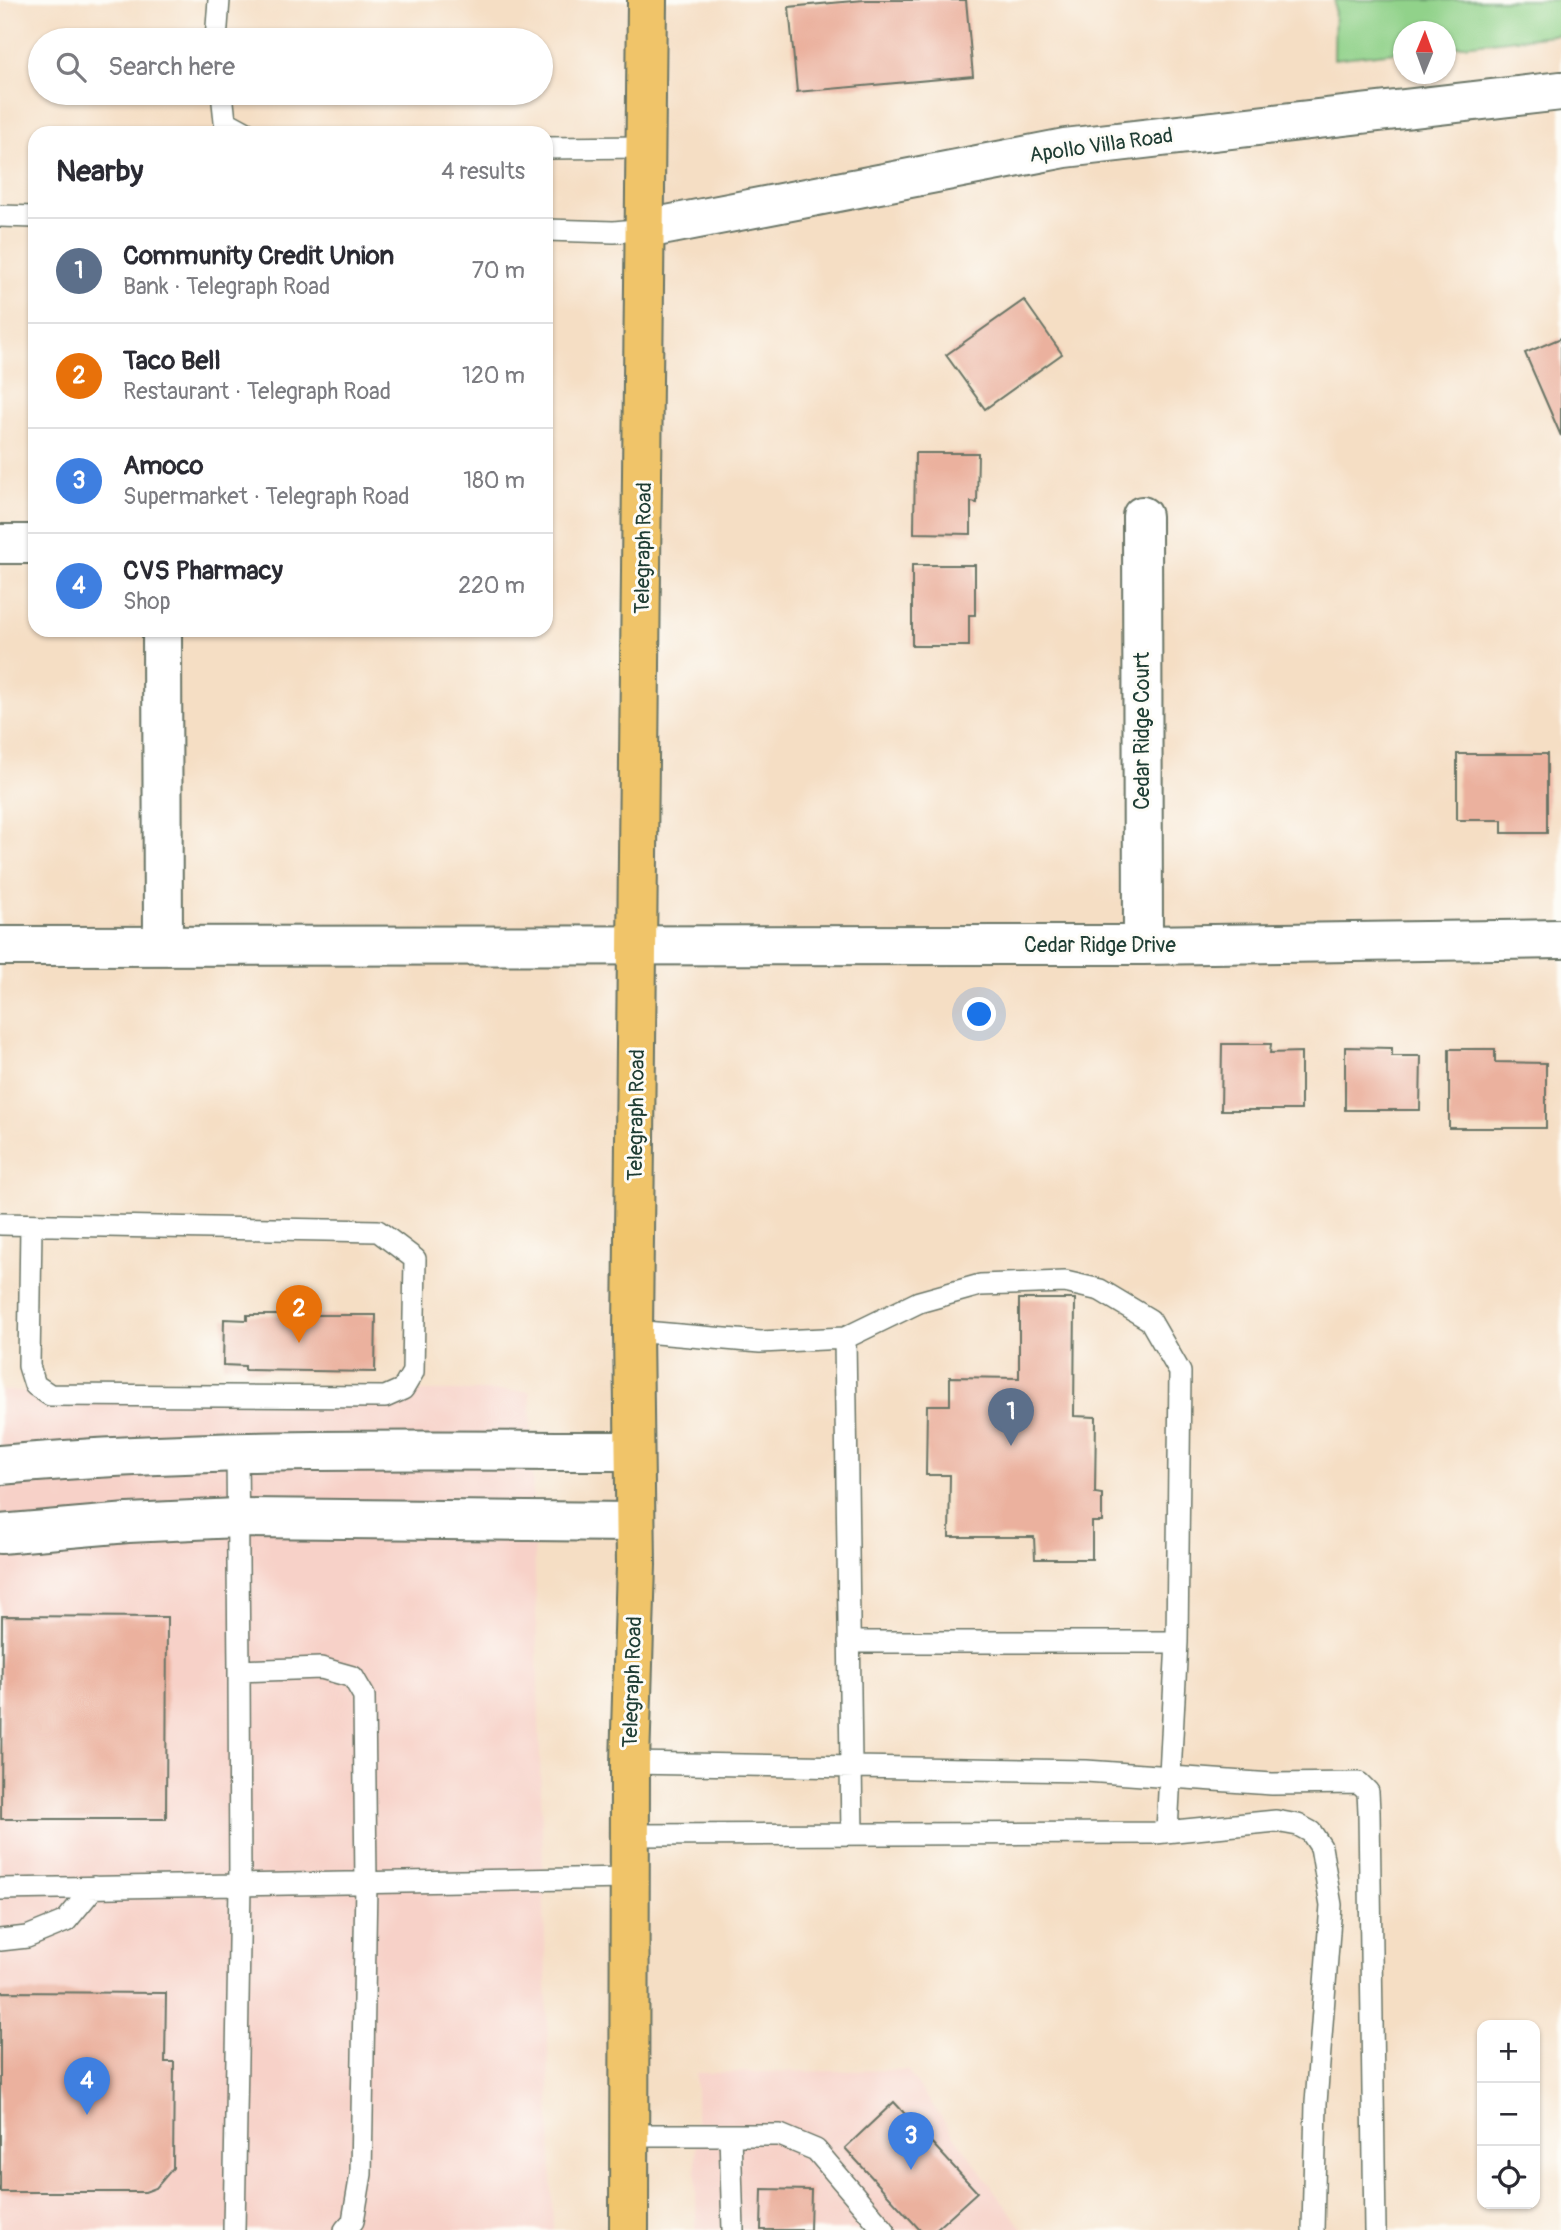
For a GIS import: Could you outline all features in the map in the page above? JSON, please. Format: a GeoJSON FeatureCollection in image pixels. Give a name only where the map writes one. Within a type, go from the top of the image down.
{"type":"FeatureCollection","features":[{"type":"Feature","properties":{"kind":"main road","name":"Telegraph Road"},"geometry":{"type":"LineString","coordinates":[[629,2230],[633,1331],[647,0]]}},
{"type":"Feature","properties":{"kind":"street","name":"Apollo Villa Road"},"geometry":{"type":"LineString","coordinates":[[646,229],[1065,148],[1561,91]]}},
{"type":"Feature","properties":{"kind":"street","name":"Cedar Ridge Court"},"geometry":{"type":"LineString","coordinates":[[1142,516],[1143,945]]}},
{"type":"Feature","properties":{"kind":"street"},"geometry":{"type":"LineString","coordinates":[[0,544],[28,544]]}},
{"type":"Feature","properties":{"kind":"street"},"geometry":{"type":"LineString","coordinates":[[162,637],[163,946]]}},
{"type":"Feature","properties":{"kind":"street","name":"Cedar Ridge Drive"},"geometry":{"type":"LineString","coordinates":[[0,946],[1143,945],[1561,939]]}},
{"type":"Feature","properties":{"kind":"street"},"geometry":{"type":"LineString","coordinates":[[0,1465],[117,1455],[237,1451],[633,1451]]}},
{"type":"Feature","properties":{"kind":"street"},"geometry":{"type":"LineString","coordinates":[[0,1534],[128,1523],[237,1518],[634,1522]]}},
{"type":"Feature","properties":{"kind":"lane"},"geometry":{"type":"LineString","coordinates":[[217,28],[219,0]]}},
{"type":"Feature","properties":{"kind":"lane"},"geometry":{"type":"LineString","coordinates":[[223,105],[225,121],[234,126]]}},
{"type":"Feature","properties":{"kind":"lane"},"geometry":{"type":"LineString","coordinates":[[553,148],[646,147]]}},
{"type":"Feature","properties":{"kind":"lane"},"geometry":{"type":"LineString","coordinates":[[0,216],[28,217]]}},
{"type":"Feature","properties":{"kind":"lane"},"geometry":{"type":"LineString","coordinates":[[553,230],[614,232],[646,229]]}},
{"type":"Feature","properties":{"kind":"lane"},"geometry":{"type":"LineString","coordinates":[[0,1224],[378,1231],[415,1259],[413,1372],[402,1389],[385,1397],[50,1395],[35,1385],[29,1366],[31,1225]]}},
{"type":"Feature","properties":{"kind":"lane"},"geometry":{"type":"LineString","coordinates":[[633,1331],[760,1342],[845,1338],[919,1302],[980,1285],[1065,1282],[1100,1290],[1150,1320],[1180,1372],[1177,1642],[1167,1831]]}},
{"type":"Feature","properties":{"kind":"lane"},"geometry":{"type":"LineString","coordinates":[[845,1338],[852,1834]]}},
{"type":"Feature","properties":{"kind":"lane"},"geometry":{"type":"LineString","coordinates":[[234,2230],[240,1885],[237,1451]]}},
{"type":"Feature","properties":{"kind":"lane"},"geometry":{"type":"LineString","coordinates":[[849,1642],[1177,1642]]}},
{"type":"Feature","properties":{"kind":"lane"},"geometry":{"type":"LineString","coordinates":[[239,1671],[321,1668],[353,1677],[364,1696],[366,1883],[361,2174],[353,2221],[345,2230]]}},
{"type":"Feature","properties":{"kind":"lane"},"geometry":{"type":"LineString","coordinates":[[630,1763],[1086,1771],[1272,1784],[1359,1783],[1368,1792],[1375,2230]]}},
{"type":"Feature","properties":{"kind":"lane"},"geometry":{"type":"LineString","coordinates":[[630,1835],[1167,1831],[1276,1821],[1298,1825],[1311,1832],[1321,1847],[1331,1905],[1316,2103],[1313,2230]]}},
{"type":"Feature","properties":{"kind":"lane"},"geometry":{"type":"LineString","coordinates":[[0,1889],[629,1878]]}},
{"type":"Feature","properties":{"kind":"lane"},"geometry":{"type":"LineString","coordinates":[[0,1940],[27,1937],[66,1922],[94,1887]]}},
{"type":"Feature","properties":{"kind":"lane"},"geometry":{"type":"LineString","coordinates":[[629,2135],[780,2135],[816,2150],[884,2230]]}},
{"type":"Feature","properties":{"kind":"lane"},"geometry":{"type":"LineString","coordinates":[[730,2135],[733,2230]]}},
{"type":"Feature","properties":{"kind":"shaded area"},"geometry":{"type":"Polygon","coordinates":[[[0,1391],[530,1391],[553,2230],[0,2230],[0,1391]]]}},
{"type":"Feature","properties":{"kind":"shaded area"},"geometry":{"type":"Polygon","coordinates":[[[907,2070],[1023,2230],[696,2230],[696,2073],[907,2070]]]}},
{"type":"Feature","properties":{"kind":"green space"},"geometry":{"type":"Polygon","coordinates":[[[1335,0],[1561,0],[1561,34],[1456,46],[1456,21],[1393,21],[1393,52],[1334,59],[1335,0]]]}},
{"type":"Feature","properties":{"kind":"building"},"geometry":{"type":"Polygon","coordinates":[[[864,0],[966,0],[973,76],[797,92],[789,7],[864,0]]]}},
{"type":"Feature","properties":{"kind":"building"},"geometry":{"type":"Polygon","coordinates":[[[1024,300],[1062,354],[985,409],[946,355],[1024,300]]]}},
{"type":"Feature","properties":{"kind":"building"},"geometry":{"type":"Polygon","coordinates":[[[1561,338],[1561,436],[1525,353],[1561,338]]]}},
{"type":"Feature","properties":{"kind":"building"},"geometry":{"type":"Polygon","coordinates":[[[915,453],[978,453],[977,503],[971,502],[971,534],[914,533],[915,453]]]}},
{"type":"Feature","properties":{"kind":"building"},"geometry":{"type":"Polygon","coordinates":[[[912,565],[975,565],[975,615],[969,615],[969,646],[912,646],[912,565]]]}},
{"type":"Feature","properties":{"kind":"building"},"geometry":{"type":"Polygon","coordinates":[[[1457,754],[1547,754],[1547,833],[1502,833],[1502,820],[1457,820],[1457,754]]]}},
{"type":"Feature","properties":{"kind":"building"},"geometry":{"type":"Polygon","coordinates":[[[1222,1044],[1271,1044],[1270,1053],[1301,1052],[1301,1110],[1221,1110],[1222,1044]]]}},
{"type":"Feature","properties":{"kind":"building"},"geometry":{"type":"Polygon","coordinates":[[[1345,1047],[1392,1048],[1392,1056],[1421,1056],[1420,1110],[1345,1110],[1345,1047]]]}},
{"type":"Feature","properties":{"kind":"building"},"geometry":{"type":"Polygon","coordinates":[[[1449,1049],[1495,1049],[1495,1062],[1546,1063],[1546,1128],[1449,1128],[1449,1049]]]}},
{"type":"Feature","properties":{"kind":"building"},"geometry":{"type":"Polygon","coordinates":[[[1019,1299],[1075,1299],[1074,1416],[1096,1417],[1095,1493],[1102,1494],[1102,1522],[1092,1522],[1092,1559],[1035,1559],[1034,1537],[949,1537],[950,1475],[926,1475],[927,1405],[950,1405],[950,1377],[1019,1378],[1019,1299]]]}},
{"type":"Feature","properties":{"kind":"building"},"geometry":{"type":"Polygon","coordinates":[[[247,1315],[376,1315],[375,1372],[245,1370],[245,1366],[223,1365],[224,1319],[247,1320],[247,1315]]]}},
{"type":"Feature","properties":{"kind":"building"},"geometry":{"type":"Polygon","coordinates":[[[2,1616],[167,1617],[166,1819],[1,1819],[2,1616]]]}},
{"type":"Feature","properties":{"kind":"building"},"geometry":{"type":"Polygon","coordinates":[[[0,1992],[166,1993],[165,2062],[174,2062],[173,2168],[156,2188],[145,2192],[0,2192],[0,1992]]]}},
{"type":"Feature","properties":{"kind":"building"},"geometry":{"type":"Polygon","coordinates":[[[894,2102],[977,2192],[935,2230],[920,2230],[845,2148],[894,2102]]]}},
{"type":"Feature","properties":{"kind":"building"},"geometry":{"type":"Polygon","coordinates":[[[762,2189],[811,2190],[810,2230],[761,2230],[762,2189]]]}},
{"type":"Feature","properties":{"kind":"place","name":"Taco Bell"},"geometry":{"type":"Point","coordinates":[299,1343]}},
{"type":"Feature","properties":{"kind":"place","name":"Community Credit Union"},"geometry":{"type":"Point","coordinates":[1011,1446]}},
{"type":"Feature","properties":{"kind":"place","name":"CVS Pharmacy"},"geometry":{"type":"Point","coordinates":[87,2115]}},
{"type":"Feature","properties":{"kind":"place","name":"Amoco"},"geometry":{"type":"Point","coordinates":[911,2170]}}]}
